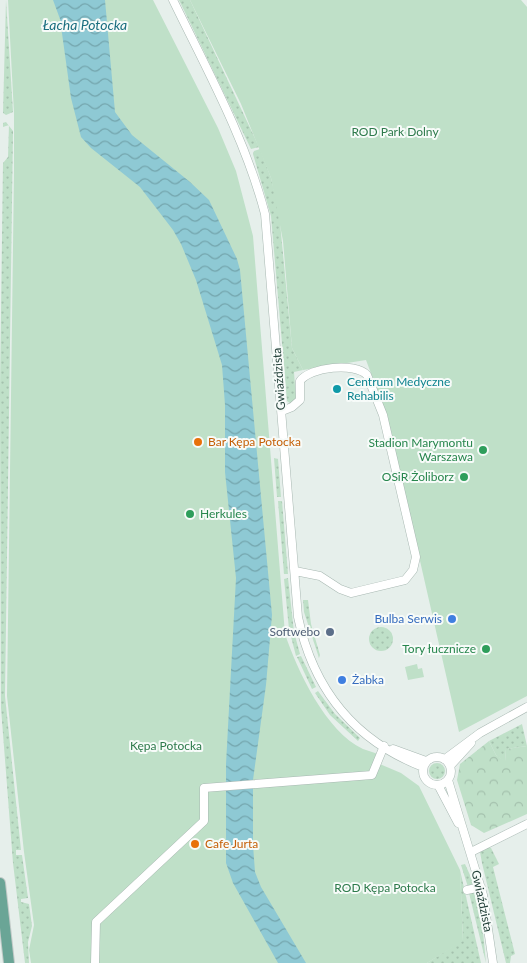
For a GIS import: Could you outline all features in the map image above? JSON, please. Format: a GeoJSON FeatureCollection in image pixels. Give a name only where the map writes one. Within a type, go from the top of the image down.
{"type":"FeatureCollection","features":[{"type":"Feature","properties":{"kind":"main road"},"geometry":{"type":"LineString","coordinates":[[0,883],[10,963]]}},
{"type":"Feature","properties":{"kind":"street","name":"Gwiaździsta"},"geometry":{"type":"LineString","coordinates":[[173,0],[232,119],[260,193],[268,234],[298,617],[304,646],[315,671],[332,700],[345,715],[360,729],[384,746],[425,764]]}},
{"type":"Feature","properties":{"kind":"street"},"geometry":{"type":"LineString","coordinates":[[282,411],[292,407],[300,400],[300,381],[308,374],[347,367],[363,370],[367,375],[382,415],[416,557],[413,570],[405,580],[351,593],[340,589],[320,576],[295,571]]}},
{"type":"Feature","properties":{"kind":"street"},"geometry":{"type":"LineString","coordinates":[[445,759],[480,733],[527,707]]}},
{"type":"Feature","properties":{"kind":"street"},"geometry":{"type":"LineString","coordinates":[[450,766],[480,733]]}},
{"type":"Feature","properties":{"kind":"street"},"geometry":{"type":"LineString","coordinates":[[95,963],[96,922],[204,821],[204,788],[372,775],[384,746]]}},
{"type":"Feature","properties":{"kind":"street"},"geometry":{"type":"LineString","coordinates":[[438,756],[445,759],[450,766],[451,775],[448,780],[438,785],[425,780],[425,764],[438,756]]}},
{"type":"Feature","properties":{"kind":"street","name":"Gwiaździsta"},"geometry":{"type":"LineString","coordinates":[[448,780],[481,888],[493,963]]}},
{"type":"Feature","properties":{"kind":"street","name":"Gwiaździsta"},"geometry":{"type":"LineString","coordinates":[[438,785],[467,840]]}},
{"type":"Feature","properties":{"kind":"street"},"geometry":{"type":"LineString","coordinates":[[471,852],[527,824]]}},
{"type":"Feature","properties":{"kind":"street"},"geometry":{"type":"LineString","coordinates":[[467,890],[481,888]]}},
{"type":"Feature","properties":{"kind":"green space"},"geometry":{"type":"Polygon","coordinates":[[[6,0],[13,112],[6,115],[3,113],[6,0]]]}},
{"type":"Feature","properties":{"kind":"green space","name":"Kępa Potocka"},"geometry":{"type":"Polygon","coordinates":[[[8,0],[153,0],[218,128],[236,171],[253,236],[285,634],[305,682],[325,715],[337,729],[350,741],[363,749],[378,754],[375,762],[401,773],[419,786],[460,870],[463,941],[427,963],[31,963],[29,950],[34,925],[7,696],[14,172],[14,113],[8,0]]]}},
{"type":"Feature","properties":{"kind":"green space"},"geometry":{"type":"Polygon","coordinates":[[[179,0],[190,0],[259,147],[251,149],[179,0]]]}},
{"type":"Feature","properties":{"kind":"green space","name":"ROD Park Dolny"},"geometry":{"type":"Polygon","coordinates":[[[190,0],[521,0],[527,7],[527,696],[459,732],[387,416],[366,360],[303,370],[292,348],[283,241],[271,178],[241,104],[190,0]]]}},
{"type":"Feature","properties":{"kind":"green space"},"geometry":{"type":"Polygon","coordinates":[[[9,126],[13,131],[5,696],[21,850],[16,850],[16,855],[22,855],[28,898],[21,899],[21,902],[29,904],[32,926],[28,942],[29,963],[25,963],[13,863],[1,708],[0,391],[3,163],[8,157],[9,126]]]}},
{"type":"Feature","properties":{"kind":"green space"},"geometry":{"type":"Polygon","coordinates":[[[260,149],[271,178],[279,212],[292,348],[303,370],[294,372],[296,400],[291,404],[287,401],[271,216],[253,154],[254,151],[260,149]]]}},
{"type":"Feature","properties":{"kind":"green space"},"geometry":{"type":"Polygon","coordinates":[[[274,458],[278,459],[281,497],[277,497],[274,458]]]}},
{"type":"Feature","properties":{"kind":"green space"},"geometry":{"type":"Polygon","coordinates":[[[278,501],[282,501],[288,574],[284,574],[278,501]]]}},
{"type":"Feature","properties":{"kind":"green space"},"geometry":{"type":"Polygon","coordinates":[[[288,578],[294,632],[300,654],[296,656],[289,629],[284,579],[288,578]]]}},
{"type":"Feature","properties":{"kind":"green space"},"geometry":{"type":"Polygon","coordinates":[[[303,600],[308,600],[311,624],[320,655],[319,658],[304,612],[303,600]]]}},
{"type":"Feature","properties":{"kind":"green space"},"geometry":{"type":"Polygon","coordinates":[[[381,627],[390,630],[393,639],[390,648],[381,651],[372,648],[369,639],[372,630],[381,627]]]}},
{"type":"Feature","properties":{"kind":"green space"},"geometry":{"type":"Polygon","coordinates":[[[301,656],[316,687],[312,689],[297,657],[301,656]]]}},
{"type":"Feature","properties":{"kind":"green space"},"geometry":{"type":"Polygon","coordinates":[[[417,664],[418,669],[422,668],[424,677],[408,680],[405,667],[417,664]]]}},
{"type":"Feature","properties":{"kind":"green space"},"geometry":{"type":"Polygon","coordinates":[[[318,691],[335,714],[360,738],[358,741],[330,715],[315,693],[318,691]]]}},
{"type":"Feature","properties":{"kind":"green space"},"geometry":{"type":"Polygon","coordinates":[[[522,724],[527,746],[506,749],[505,762],[496,755],[489,741],[522,724]]]}},
{"type":"Feature","properties":{"kind":"green space"},"geometry":{"type":"Polygon","coordinates":[[[489,741],[496,755],[505,761],[506,749],[527,746],[527,814],[484,833],[471,825],[457,780],[460,764],[489,741]]]}},
{"type":"Feature","properties":{"kind":"green space"},"geometry":{"type":"Polygon","coordinates":[[[437,763],[445,771],[437,779],[429,771],[437,763]]]}},
{"type":"Feature","properties":{"kind":"green space"},"geometry":{"type":"Polygon","coordinates":[[[488,847],[491,848],[499,864],[493,867],[515,954],[511,956],[510,963],[506,963],[482,863],[480,852],[488,847]]]}},
{"type":"Feature","properties":{"kind":"green space"},"geometry":{"type":"Polygon","coordinates":[[[465,864],[474,884],[468,887],[461,865],[465,864]]]}},
{"type":"Feature","properties":{"kind":"green space"},"geometry":{"type":"Polygon","coordinates":[[[460,870],[481,963],[427,963],[463,940],[460,870]]]}},
{"type":"Feature","properties":{"kind":"green space"},"geometry":{"type":"Polygon","coordinates":[[[475,892],[481,911],[486,963],[469,893],[475,892]]]}},
{"type":"Feature","properties":{"kind":"water","name":"Łacha Potocka"},"geometry":{"type":"Polygon","coordinates":[[[53,0],[105,0],[115,112],[132,135],[209,200],[237,259],[240,270],[272,615],[266,685],[253,780],[255,872],[261,887],[306,963],[278,963],[233,883],[226,863],[226,764],[236,578],[225,472],[225,405],[222,365],[196,280],[173,230],[140,187],[91,148],[81,137],[71,98],[60,19],[53,0]]]}},
{"type":"Feature","properties":{"kind":"place","name":"Centrum Medyczne Rehabilis"},"geometry":{"type":"Point","coordinates":[337,389]}},
{"type":"Feature","properties":{"kind":"place","name":"Bar Kępa Potocka"},"geometry":{"type":"Point","coordinates":[198,442]}},
{"type":"Feature","properties":{"kind":"place","name":"Stadion Marymontu Warszawa"},"geometry":{"type":"Point","coordinates":[483,450]}},
{"type":"Feature","properties":{"kind":"place","name":"OSiR Żoliborz"},"geometry":{"type":"Point","coordinates":[464,477]}},
{"type":"Feature","properties":{"kind":"place","name":"Herkules"},"geometry":{"type":"Point","coordinates":[190,514]}},
{"type":"Feature","properties":{"kind":"place","name":"Bulba Serwis"},"geometry":{"type":"Point","coordinates":[452,619]}},
{"type":"Feature","properties":{"kind":"place","name":"Softwebo"},"geometry":{"type":"Point","coordinates":[330,632]}},
{"type":"Feature","properties":{"kind":"place","name":"Tory łucznicze"},"geometry":{"type":"Point","coordinates":[486,649]}},
{"type":"Feature","properties":{"kind":"place","name":"Żabka"},"geometry":{"type":"Point","coordinates":[342,680]}},
{"type":"Feature","properties":{"kind":"place","name":"Cafe Jurta"},"geometry":{"type":"Point","coordinates":[195,844]}},
{"type":"Feature","properties":{"kind":"park label","name":"ROD Kępa Potocka"},"geometry":{"type":"Point","coordinates":[385,888]}}]}
